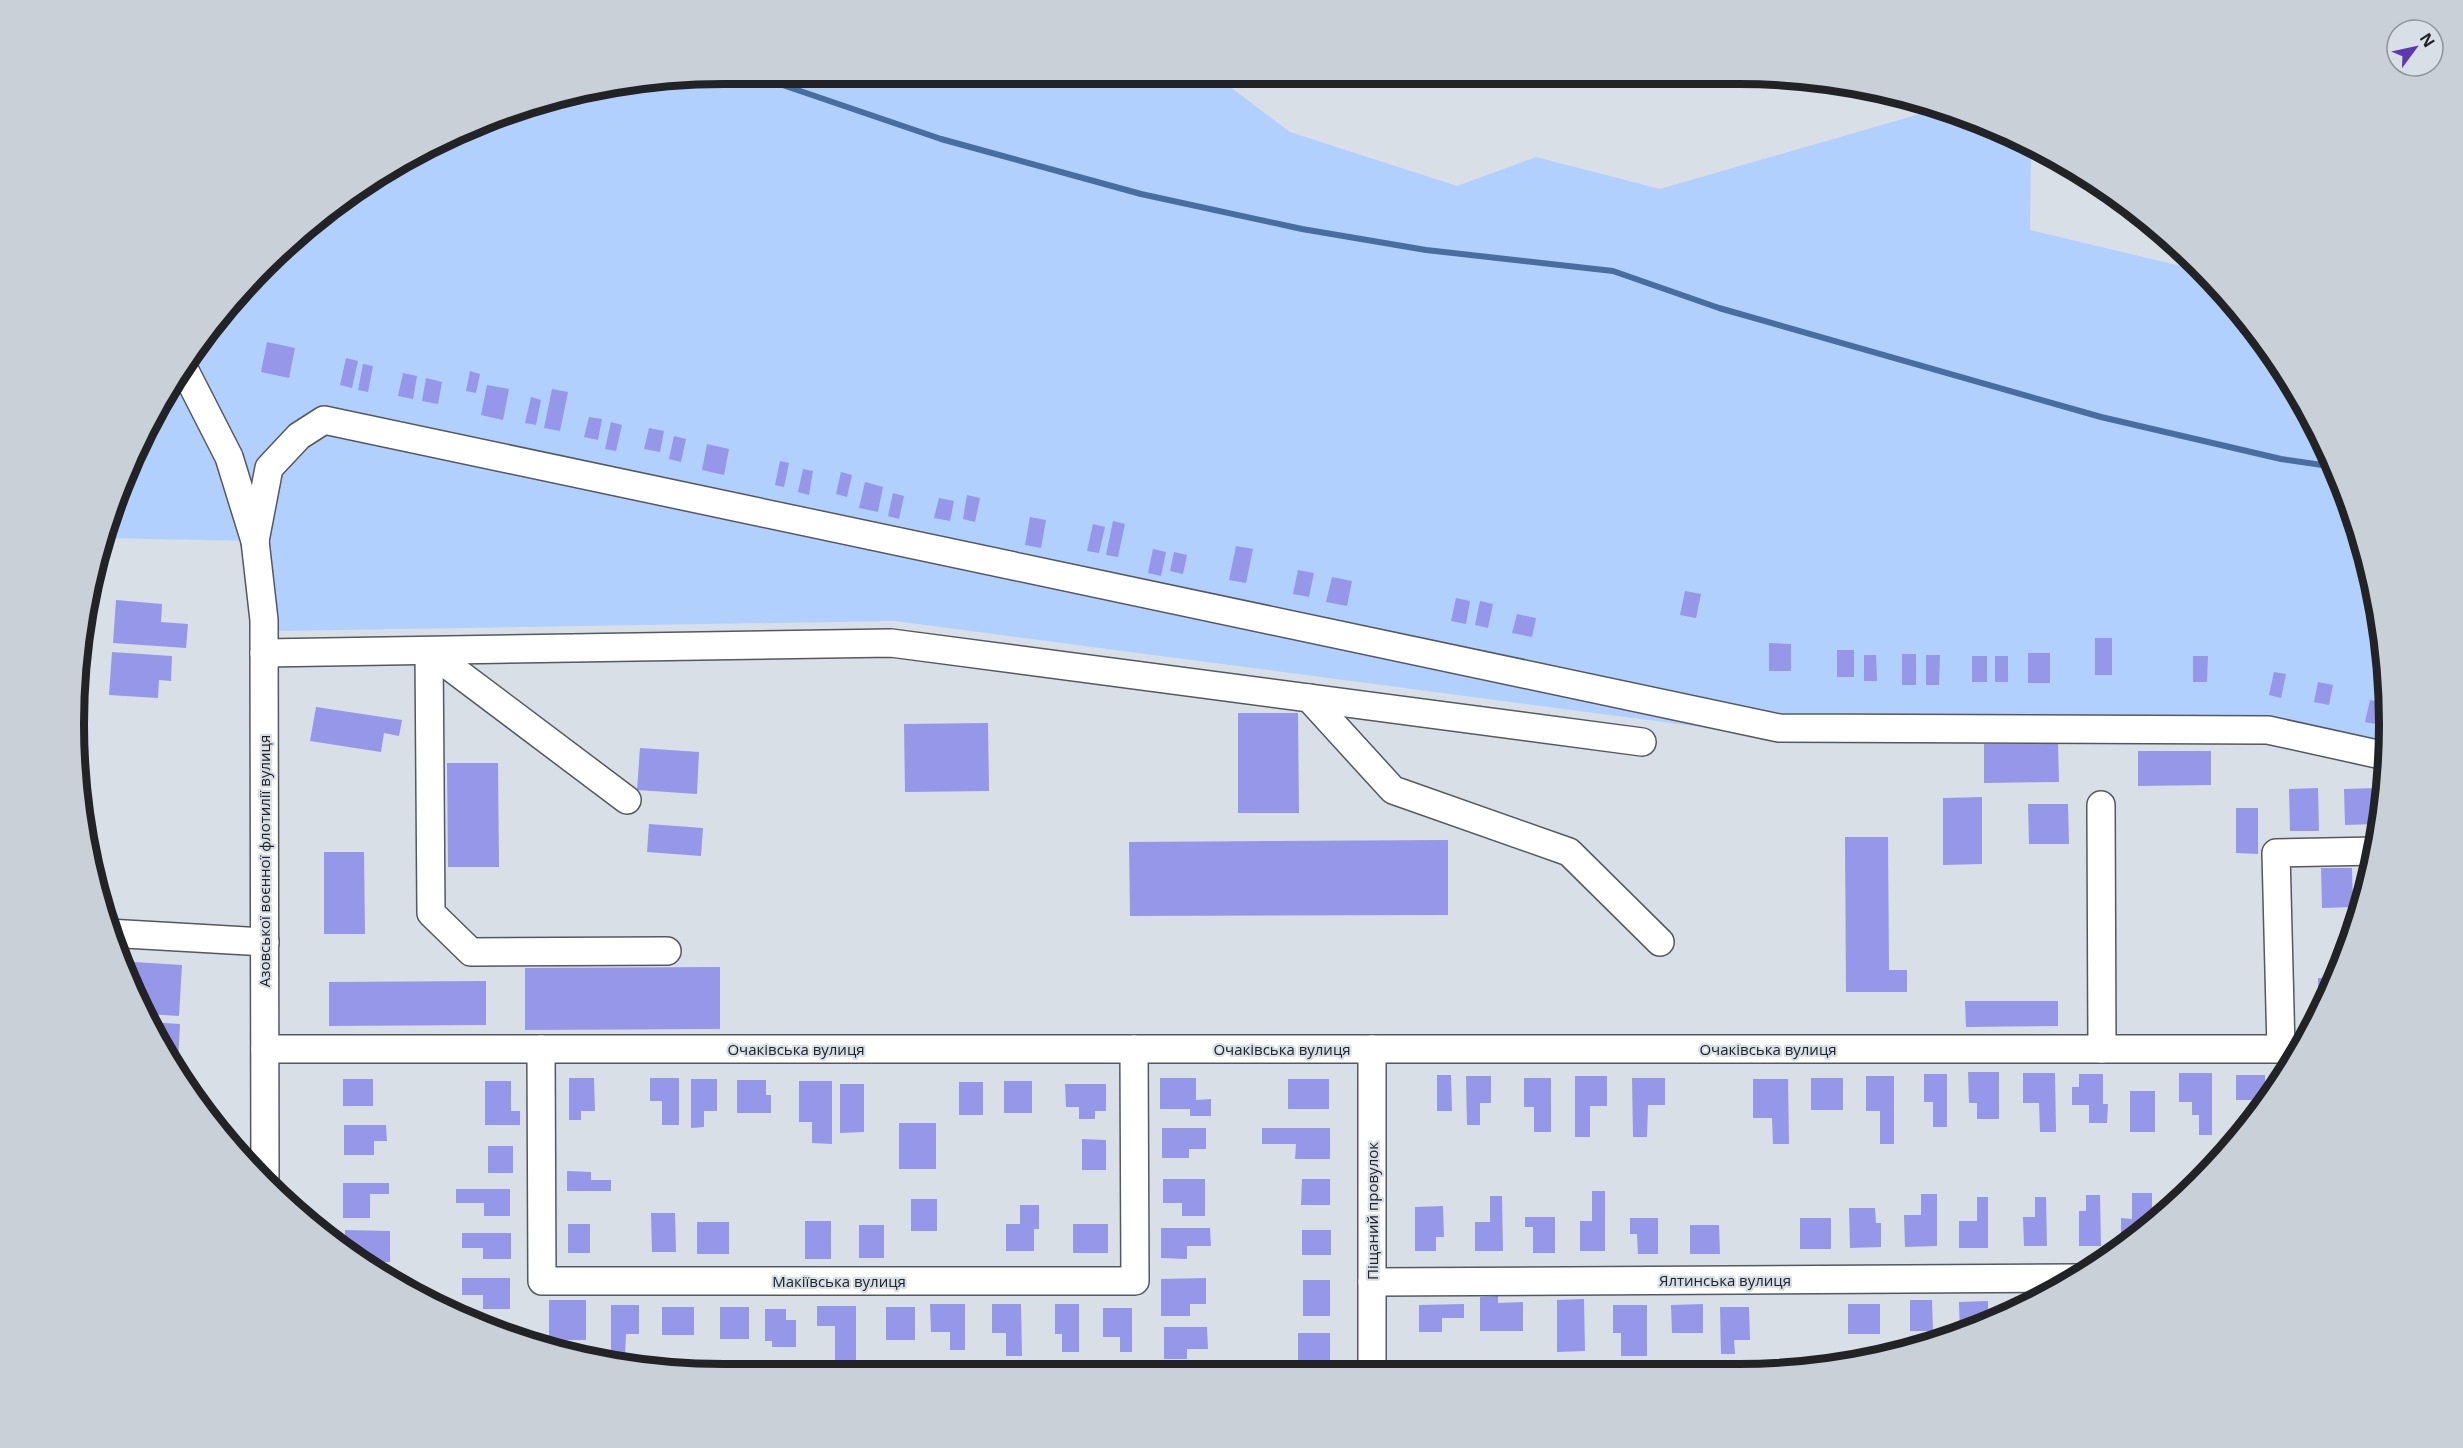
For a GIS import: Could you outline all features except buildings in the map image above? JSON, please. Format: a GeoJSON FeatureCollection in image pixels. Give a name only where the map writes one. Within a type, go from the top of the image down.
{"type":"FeatureCollection","features":[{"type":"Feature","properties":{"kind":"street"},"geometry":{"type":"LineString","coordinates":[[187,376],[229,457],[255,541]]}},
{"type":"Feature","properties":{"kind":"street"},"geometry":{"type":"LineString","coordinates":[[255,541],[269,468],[299,436],[324,420],[1779,728],[2268,730],[2378,754]]}},
{"type":"Feature","properties":{"kind":"street","name":"Азовської воєнної флотилії вулиця"},"geometry":{"type":"LineString","coordinates":[[255,541],[264,620],[258,942],[265,1049],[265,1170]]}},
{"type":"Feature","properties":{"kind":"street"},"geometry":{"type":"LineString","coordinates":[[264,653],[891,643],[1642,742]]}},
{"type":"Feature","properties":{"kind":"street"},"geometry":{"type":"LineString","coordinates":[[429,651],[627,800]]}},
{"type":"Feature","properties":{"kind":"street"},"geometry":{"type":"LineString","coordinates":[[429,651],[431,913],[471,952],[667,951]]}},
{"type":"Feature","properties":{"kind":"street"},"geometry":{"type":"LineString","coordinates":[[1309,698],[1393,790],[1569,852],[1660,942]]}},
{"type":"Feature","properties":{"kind":"street"},"geometry":{"type":"LineString","coordinates":[[2101,805],[2102,1049]]}},
{"type":"Feature","properties":{"kind":"street"},"geometry":{"type":"LineString","coordinates":[[2290,1049],[2276,853],[2367,850]]}},
{"type":"Feature","properties":{"kind":"street"},"geometry":{"type":"LineString","coordinates":[[119,934],[258,942]]}},
{"type":"Feature","properties":{"kind":"street","name":"Очаківська вулиця"},"geometry":{"type":"LineString","coordinates":[[265,1049],[2290,1049]]}},
{"type":"Feature","properties":{"kind":"street","name":"Макіївська вулиця"},"geometry":{"type":"LineString","coordinates":[[541,1049],[542,1281],[1135,1281],[1134,1049]]}},
{"type":"Feature","properties":{"kind":"street","name":"Піщаний провулок"},"geometry":{"type":"LineString","coordinates":[[1372,1049],[1372,1364]]}},
{"type":"Feature","properties":{"kind":"street","name":"Ялтинська вулиця"},"geometry":{"type":"LineString","coordinates":[[1372,1282],[2059,1278]]}},
{"type":"Feature","properties":{"kind":"shaded area"},"geometry":{"type":"Polygon","coordinates":[[[1226,84],[1290,132],[1457,186],[1536,157],[1660,189],[1926,112],[1984,133],[2031,155],[2030,230],[2188,268],[2247,334],[2271,368],[2313,441],[2345,518],[2357,558],[2374,640],[2378,682],[2378,764],[2263,738],[1778,737],[895,621],[276,631],[255,541],[112,538],[133,479],[150,441],[192,368],[216,334],[271,271],[334,216],[368,192],[441,150],[518,118],[558,106],[640,89],[682,85],[1226,84]]]}},
{"type":"Feature","properties":{"kind":"waterway"},"geometry":{"type":"LineString","coordinates":[[780,84],[941,139],[1141,194],[1302,229],[1426,250],[1613,271],[1719,308],[2101,417],[2281,459],[2324,465]]}}]}
